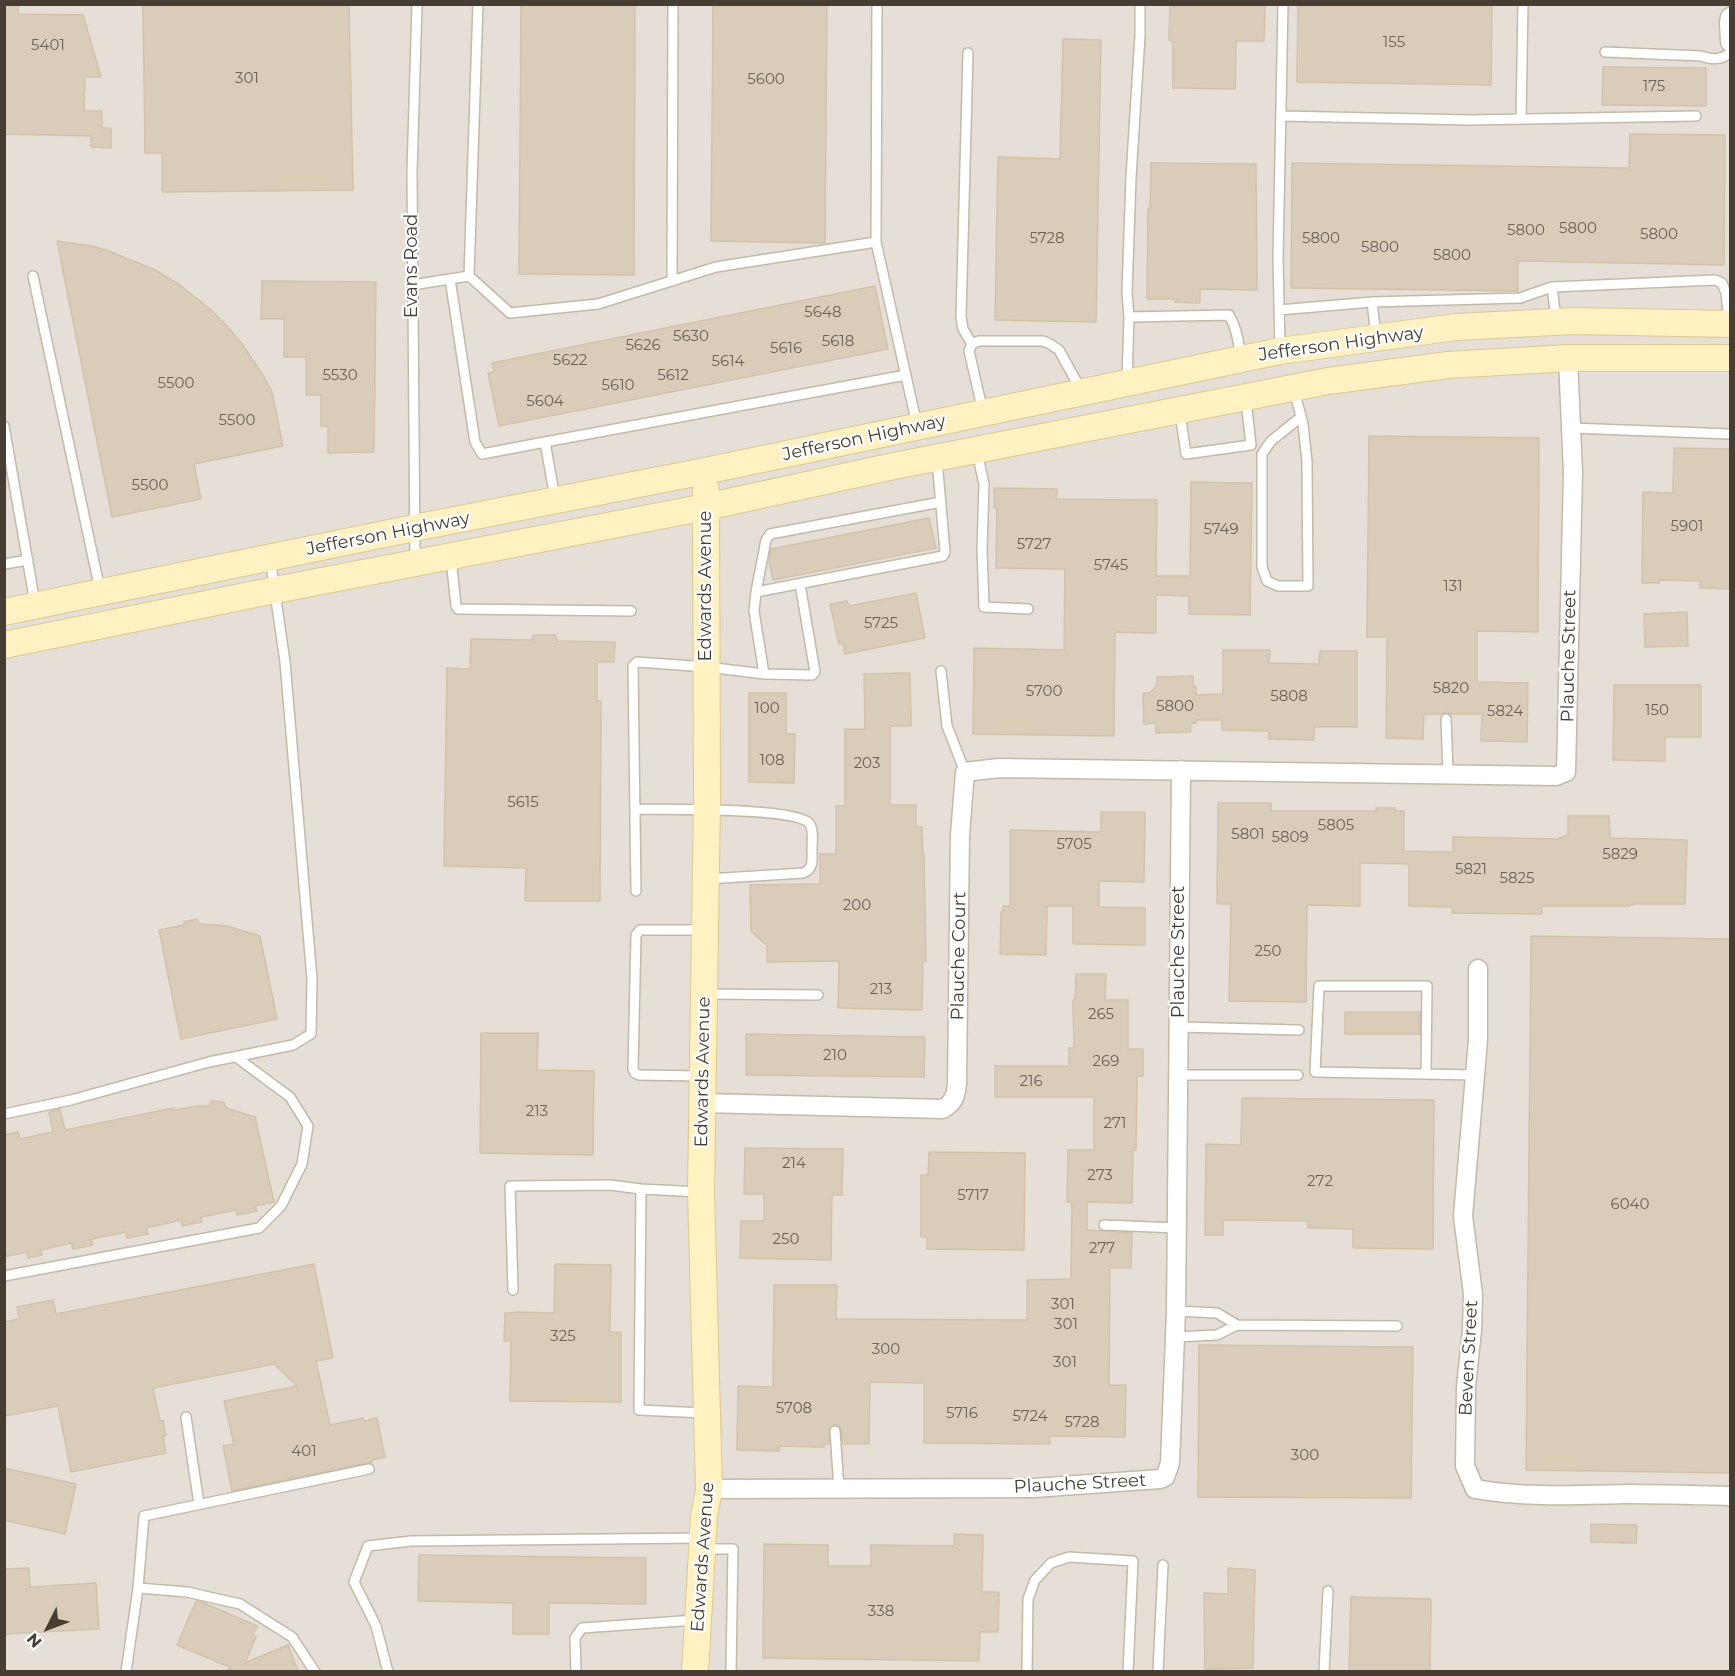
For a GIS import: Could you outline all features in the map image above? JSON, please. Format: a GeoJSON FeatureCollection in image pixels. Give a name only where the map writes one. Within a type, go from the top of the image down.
{"type":"FeatureCollection","features":[{"type":"Feature","properties":{"kind":"main road","name":"Jefferson Highway"},"geometry":{"type":"LineString","coordinates":[[4,612],[705,471],[1280,351],[1456,327],[1595,321],[1730,324]]}},
{"type":"Feature","properties":{"kind":"main road","name":"Jefferson Highway"},"geometry":{"type":"LineString","coordinates":[[4,645],[706,507],[937,458],[1328,381],[1448,365],[1568,358],[1731,358]]}},
{"type":"Feature","properties":{"kind":"main road","name":"Edwards Avenue"},"geometry":{"type":"LineString","coordinates":[[695,1671],[704,1516],[709,1489],[701,1192],[707,811],[705,471]]}},
{"type":"Feature","properties":{"kind":"street"},"geometry":{"type":"LineString","coordinates":[[1731,17],[1729,24],[1731,42]]}},
{"type":"Feature","properties":{"kind":"street","name":"Plauche Street"},"geometry":{"type":"LineString","coordinates":[[709,1489],[1034,1488],[1165,1477],[1170,1463],[1176,1311],[1181,770],[1556,776],[1566,772],[1572,485],[1568,358]]}},
{"type":"Feature","properties":{"kind":"street"},"geometry":{"type":"LineString","coordinates":[[965,772],[999,768],[1181,770]]}},
{"type":"Feature","properties":{"kind":"street","name":"Plauche Court"},"geometry":{"type":"LineString","coordinates":[[702,1103],[943,1109],[951,1104],[955,1098],[957,1083],[960,835],[965,772]]}},
{"type":"Feature","properties":{"kind":"street","name":"Beven Street"},"geometry":{"type":"LineString","coordinates":[[1478,969],[1476,1075],[1463,1216],[1473,1294],[1466,1387],[1465,1466],[1475,1490],[1499,1494],[1731,1496]]}},
{"type":"Feature","properties":{"kind":"lane","name":"Evans Road"},"geometry":{"type":"LineString","coordinates":[[415,564],[412,172],[417,4]]}},
{"type":"Feature","properties":{"kind":"lane"},"geometry":{"type":"LineString","coordinates":[[478,4],[469,276],[510,313],[598,304],[716,267],[876,242]]}},
{"type":"Feature","properties":{"kind":"lane"},"geometry":{"type":"LineString","coordinates":[[672,281],[674,4]]}},
{"type":"Feature","properties":{"kind":"lane"},"geometry":{"type":"LineString","coordinates":[[877,4],[876,242],[918,427]]}},
{"type":"Feature","properties":{"kind":"lane"},"geometry":{"type":"LineString","coordinates":[[1126,382],[1131,177],[1140,4]]}},
{"type":"Feature","properties":{"kind":"lane"},"geometry":{"type":"LineString","coordinates":[[1280,351],[1278,258],[1283,4]]}},
{"type":"Feature","properties":{"kind":"lane"},"geometry":{"type":"LineString","coordinates":[[1521,119],[1523,4]]}},
{"type":"Feature","properties":{"kind":"lane"},"geometry":{"type":"LineString","coordinates":[[1605,52],[1701,56],[1712,60],[1731,53]]}},
{"type":"Feature","properties":{"kind":"lane"},"geometry":{"type":"LineString","coordinates":[[968,53],[961,317],[963,329],[972,344]]}},
{"type":"Feature","properties":{"kind":"lane"},"geometry":{"type":"LineString","coordinates":[[1281,116],[1521,119],[1696,116]]}},
{"type":"Feature","properties":{"kind":"lane"},"geometry":{"type":"LineString","coordinates":[[33,276],[100,592]]}},
{"type":"Feature","properties":{"kind":"lane"},"geometry":{"type":"LineString","coordinates":[[412,285],[469,276]]}},
{"type":"Feature","properties":{"kind":"lane"},"geometry":{"type":"LineString","coordinates":[[450,279],[475,442],[482,454],[906,375]]}},
{"type":"Feature","properties":{"kind":"lane"},"geometry":{"type":"LineString","coordinates":[[1279,310],[1372,302],[1520,298],[1552,287],[1715,280],[1722,284],[1726,293],[1730,324]]}},
{"type":"Feature","properties":{"kind":"lane"},"geometry":{"type":"LineString","coordinates":[[1552,287],[1557,322]]}},
{"type":"Feature","properties":{"kind":"lane"},"geometry":{"type":"LineString","coordinates":[[1372,302],[1377,338]]}},
{"type":"Feature","properties":{"kind":"lane"},"geometry":{"type":"LineString","coordinates":[[1129,317],[1229,315],[1238,336],[1240,359]]}},
{"type":"Feature","properties":{"kind":"lane"},"geometry":{"type":"LineString","coordinates":[[983,414],[969,351],[972,344],[979,341],[1043,341],[1059,350],[1083,392]]}},
{"type":"Feature","properties":{"kind":"lane"},"geometry":{"type":"LineString","coordinates":[[1293,388],[1301,417],[1307,462],[1308,586],[1278,586],[1267,581],[1262,567],[1262,454],[1271,441],[1301,417]]}},
{"type":"Feature","properties":{"kind":"lane"},"geometry":{"type":"LineString","coordinates":[[1180,410],[1186,454],[1251,445],[1246,397]]}},
{"type":"Feature","properties":{"kind":"lane"},"geometry":{"type":"LineString","coordinates":[[4,426],[36,606]]}},
{"type":"Feature","properties":{"kind":"lane"},"geometry":{"type":"LineString","coordinates":[[1571,428],[1731,434]]}},
{"type":"Feature","properties":{"kind":"lane"},"geometry":{"type":"LineString","coordinates":[[545,442],[555,501]]}},
{"type":"Feature","properties":{"kind":"lane"},"geometry":{"type":"LineString","coordinates":[[977,450],[984,484],[982,549],[984,607],[1028,609]]}},
{"type":"Feature","properties":{"kind":"lane"},"geometry":{"type":"LineString","coordinates":[[756,592],[943,556],[945,552],[937,458]]}},
{"type":"Feature","properties":{"kind":"lane"},"geometry":{"type":"LineString","coordinates":[[764,674],[754,611],[766,540],[770,534],[941,502]]}},
{"type":"Feature","properties":{"kind":"lane"},"geometry":{"type":"LineString","coordinates":[[451,557],[458,609],[631,611]]}},
{"type":"Feature","properties":{"kind":"lane"},"geometry":{"type":"LineString","coordinates":[[4,1114],[71,1100],[209,1062],[292,1045],[311,1034],[311,968],[285,662],[270,558]]}},
{"type":"Feature","properties":{"kind":"lane"},"geometry":{"type":"LineString","coordinates":[[4,564],[28,560]]}},
{"type":"Feature","properties":{"kind":"lane"},"geometry":{"type":"LineString","coordinates":[[636,891],[633,666],[637,662],[764,674],[812,675],[815,672],[800,584]]}},
{"type":"Feature","properties":{"kind":"lane"},"geometry":{"type":"LineString","coordinates":[[941,671],[947,726],[965,772]]}},
{"type":"Feature","properties":{"kind":"lane"},"geometry":{"type":"LineString","coordinates":[[1446,719],[1448,774]]}},
{"type":"Feature","properties":{"kind":"lane"},"geometry":{"type":"LineString","coordinates":[[635,809],[768,813],[789,815],[809,823],[812,830],[812,866],[808,871],[706,879]]}},
{"type":"Feature","properties":{"kind":"lane"},"geometry":{"type":"LineString","coordinates":[[703,1076],[639,1075],[633,1069],[636,935],[640,930],[706,930]]}},
{"type":"Feature","properties":{"kind":"lane"},"geometry":{"type":"LineString","coordinates":[[1426,1074],[1427,986],[1319,986],[1315,1072],[1476,1075]]}},
{"type":"Feature","properties":{"kind":"lane"},"geometry":{"type":"LineString","coordinates":[[705,994],[818,994]]}},
{"type":"Feature","properties":{"kind":"lane"},"geometry":{"type":"LineString","coordinates":[[1179,1028],[1299,1030]]}},
{"type":"Feature","properties":{"kind":"lane"},"geometry":{"type":"LineString","coordinates":[[4,1276],[259,1228],[281,1206],[302,1164],[308,1126],[290,1097],[236,1056]]}},
{"type":"Feature","properties":{"kind":"lane"},"geometry":{"type":"LineString","coordinates":[[1179,1075],[1298,1075]]}},
{"type":"Feature","properties":{"kind":"lane"},"geometry":{"type":"LineString","coordinates":[[513,1290],[510,1186],[600,1185],[701,1192]]}},
{"type":"Feature","properties":{"kind":"lane"},"geometry":{"type":"LineString","coordinates":[[641,1189],[639,1410],[707,1413]]}},
{"type":"Feature","properties":{"kind":"lane"},"geometry":{"type":"LineString","coordinates":[[1104,1225],[1177,1228]]}},
{"type":"Feature","properties":{"kind":"lane"},"geometry":{"type":"LineString","coordinates":[[1176,1311],[1217,1313],[1237,1325]]}},
{"type":"Feature","properties":{"kind":"lane"},"geometry":{"type":"LineString","coordinates":[[1175,1337],[1217,1335],[1237,1325],[1397,1326]]}},
{"type":"Feature","properties":{"kind":"lane"},"geometry":{"type":"LineString","coordinates":[[186,1417],[199,1504]]}},
{"type":"Feature","properties":{"kind":"lane"},"geometry":{"type":"LineString","coordinates":[[835,1431],[839,1488]]}},
{"type":"Feature","properties":{"kind":"lane"},"geometry":{"type":"LineString","coordinates":[[126,1671],[138,1588],[144,1516],[369,1469]]}},
{"type":"Feature","properties":{"kind":"lane"},"geometry":{"type":"LineString","coordinates":[[388,1671],[376,1626],[354,1582],[368,1546],[411,1541],[703,1544],[733,1549],[731,1671]]}},
{"type":"Feature","properties":{"kind":"lane"},"geometry":{"type":"LineString","coordinates":[[1027,1671],[1028,1599],[1035,1580],[1051,1563],[1069,1557],[1133,1561],[1128,1671]]}},
{"type":"Feature","properties":{"kind":"lane"},"geometry":{"type":"LineString","coordinates":[[1158,1671],[1163,1565]]}},
{"type":"Feature","properties":{"kind":"lane"},"geometry":{"type":"LineString","coordinates":[[138,1588],[187,1592],[240,1604],[292,1637],[315,1671]]}},
{"type":"Feature","properties":{"kind":"lane"},"geometry":{"type":"LineString","coordinates":[[1323,1671],[1328,1591]]}},
{"type":"Feature","properties":{"kind":"lane"},"geometry":{"type":"LineString","coordinates":[[576,1671],[575,1638],[582,1628],[698,1619]]}},
{"type":"Feature","properties":{"kind":"shaded area"},"geometry":{"type":"Polygon","coordinates":[[[5,5],[1730,5],[1730,1671],[5,1671],[5,5]]]}},
{"type":"Feature","properties":{"kind":"building"},"geometry":{"type":"Polygon","coordinates":[[[4,4],[18,4],[18,14],[83,15],[101,77],[85,77],[84,111],[102,111],[102,128],[111,128],[111,148],[91,147],[91,136],[4,134],[4,4]]]}},
{"type":"Feature","properties":{"kind":"building"},"geometry":{"type":"Polygon","coordinates":[[[143,4],[349,4],[353,190],[162,192],[162,153],[145,153],[143,4]]]}},
{"type":"Feature","properties":{"kind":"building"},"geometry":{"type":"Polygon","coordinates":[[[521,4],[635,4],[634,275],[519,274],[521,4]]]}},
{"type":"Feature","properties":{"kind":"building"},"geometry":{"type":"Polygon","coordinates":[[[713,4],[827,4],[825,243],[711,241],[713,4]]]}},
{"type":"Feature","properties":{"kind":"building"},"geometry":{"type":"Polygon","coordinates":[[[1170,4],[1265,4],[1264,41],[1236,41],[1235,89],[1173,88],[1173,43],[1169,40],[1170,4]]]}},
{"type":"Feature","properties":{"kind":"building"},"geometry":{"type":"Polygon","coordinates":[[[1492,4],[1491,85],[1297,82],[1298,5],[1492,4]]]}},
{"type":"Feature","properties":{"kind":"building"},"geometry":{"type":"Polygon","coordinates":[[[1063,39],[1101,40],[1096,322],[995,320],[998,157],[1060,159],[1063,39]]]}},
{"type":"Feature","properties":{"kind":"building"},"geometry":{"type":"Polygon","coordinates":[[[1603,67],[1706,68],[1706,106],[1602,105],[1603,67]]]}},
{"type":"Feature","properties":{"kind":"building"},"geometry":{"type":"Polygon","coordinates":[[[1630,134],[1725,135],[1724,265],[1518,261],[1518,291],[1291,288],[1292,163],[1629,168],[1630,134]]]}},
{"type":"Feature","properties":{"kind":"building"},"geometry":{"type":"Polygon","coordinates":[[[1151,163],[1256,164],[1257,290],[1200,289],[1200,303],[1174,302],[1178,299],[1147,299],[1151,163]]]}},
{"type":"Feature","properties":{"kind":"building"},"geometry":{"type":"Polygon","coordinates":[[[57,241],[109,251],[155,270],[180,285],[211,310],[242,344],[272,392],[283,446],[194,464],[201,499],[112,517],[57,241]]]}},
{"type":"Feature","properties":{"kind":"building"},"geometry":{"type":"Polygon","coordinates":[[[262,281],[376,282],[374,452],[328,453],[328,426],[321,426],[321,395],[306,395],[306,357],[284,357],[284,319],[261,319],[262,281]]]}},
{"type":"Feature","properties":{"kind":"building"},"geometry":{"type":"Polygon","coordinates":[[[875,286],[888,349],[499,426],[488,373],[494,372],[492,363],[875,286]]]}},
{"type":"Feature","properties":{"kind":"building"},"geometry":{"type":"Polygon","coordinates":[[[1369,436],[1539,438],[1538,632],[1477,631],[1477,682],[1528,683],[1527,742],[1481,741],[1482,714],[1446,712],[1424,714],[1423,739],[1386,738],[1387,637],[1367,637],[1369,436]]]}},
{"type":"Feature","properties":{"kind":"building"},"geometry":{"type":"Polygon","coordinates":[[[1674,448],[1731,449],[1731,589],[1700,588],[1700,581],[1659,580],[1659,583],[1642,583],[1643,492],[1673,493],[1674,448]]]}},
{"type":"Feature","properties":{"kind":"building"},"geometry":{"type":"Polygon","coordinates":[[[1191,482],[1252,483],[1250,615],[1189,614],[1189,596],[1156,595],[1156,633],[1115,632],[1114,736],[973,734],[974,648],[1064,650],[1065,569],[996,568],[997,508],[994,508],[994,488],[1057,489],[1056,499],[1157,500],[1156,576],[1190,576],[1191,482]]]}},
{"type":"Feature","properties":{"kind":"building"},"geometry":{"type":"Polygon","coordinates":[[[929,518],[936,548],[773,580],[769,561],[771,549],[929,518]]]}},
{"type":"Feature","properties":{"kind":"building"},"geometry":{"type":"Polygon","coordinates":[[[916,593],[925,638],[845,654],[843,643],[839,644],[830,604],[847,601],[849,606],[916,593]]]}},
{"type":"Feature","properties":{"kind":"building"},"geometry":{"type":"Polygon","coordinates":[[[1687,612],[1688,646],[1645,647],[1644,614],[1687,612]]]}},
{"type":"Feature","properties":{"kind":"building"},"geometry":{"type":"Polygon","coordinates":[[[533,635],[556,635],[557,641],[615,642],[614,662],[597,662],[597,701],[601,701],[600,901],[525,901],[526,868],[444,866],[447,668],[470,669],[471,639],[533,640],[533,635]]]}},
{"type":"Feature","properties":{"kind":"building"},"geometry":{"type":"Polygon","coordinates":[[[1223,650],[1270,650],[1269,663],[1319,664],[1320,651],[1357,651],[1357,727],[1314,727],[1314,740],[1269,739],[1269,731],[1222,730],[1222,720],[1196,720],[1196,723],[1190,724],[1191,732],[1156,733],[1156,723],[1144,724],[1143,693],[1150,693],[1157,685],[1157,677],[1193,676],[1196,695],[1223,694],[1223,650]]]}},
{"type":"Feature","properties":{"kind":"building"},"geometry":{"type":"Polygon","coordinates":[[[910,673],[911,726],[890,726],[890,805],[916,805],[916,827],[922,827],[926,961],[923,961],[922,1010],[838,1008],[839,961],[767,962],[767,946],[751,931],[750,885],[820,884],[820,854],[836,854],[836,806],[845,806],[845,729],[865,729],[864,674],[910,673]]]}},
{"type":"Feature","properties":{"kind":"building"},"geometry":{"type":"Polygon","coordinates":[[[1614,685],[1701,685],[1701,737],[1665,737],[1665,761],[1613,760],[1614,685]]]}},
{"type":"Feature","properties":{"kind":"building"},"geometry":{"type":"Polygon","coordinates":[[[749,693],[786,693],[786,734],[795,734],[794,783],[749,782],[749,693]]]}},
{"type":"Feature","properties":{"kind":"building"},"geometry":{"type":"Polygon","coordinates":[[[1218,803],[1271,803],[1271,811],[1376,811],[1376,808],[1395,808],[1395,811],[1404,811],[1404,851],[1453,852],[1453,837],[1557,839],[1568,835],[1568,816],[1609,816],[1610,838],[1687,840],[1685,904],[1542,906],[1542,914],[1452,913],[1452,907],[1409,906],[1409,864],[1360,863],[1360,906],[1307,905],[1306,1002],[1229,1001],[1231,904],[1217,904],[1218,803]]]}},
{"type":"Feature","properties":{"kind":"building"},"geometry":{"type":"Polygon","coordinates":[[[1101,812],[1145,812],[1144,882],[1099,881],[1099,907],[1145,908],[1145,945],[1073,944],[1073,906],[1047,906],[1046,955],[1000,954],[1001,912],[1003,906],[1010,906],[1010,830],[1101,832],[1101,812]]]}},
{"type":"Feature","properties":{"kind":"building"},"geometry":{"type":"Polygon","coordinates":[[[197,919],[199,924],[227,926],[260,936],[277,1019],[181,1039],[159,930],[184,925],[184,922],[197,919]]]}},
{"type":"Feature","properties":{"kind":"building"},"geometry":{"type":"Polygon","coordinates":[[[1531,936],[1731,939],[1731,1473],[1526,1470],[1531,936]]]}},
{"type":"Feature","properties":{"kind":"building"},"geometry":{"type":"Polygon","coordinates":[[[1076,974],[1106,974],[1105,1000],[1128,1000],[1128,1049],[1143,1049],[1143,1076],[1137,1076],[1136,1150],[1133,1150],[1132,1203],[1087,1202],[1087,1230],[1132,1233],[1131,1268],[1110,1268],[1109,1385],[1126,1385],[1125,1437],[1050,1436],[1050,1444],[924,1443],[924,1383],[870,1382],[869,1444],[843,1444],[841,1428],[835,1424],[829,1429],[829,1444],[824,1444],[824,1447],[779,1446],[779,1451],[737,1450],[738,1386],[773,1387],[774,1285],[837,1285],[836,1319],[1027,1320],[1027,1280],[1071,1279],[1072,1202],[1067,1202],[1068,1150],[1094,1150],[1094,1097],[995,1097],[995,1066],[1069,1066],[1069,1048],[1074,1048],[1073,1000],[1075,1000],[1076,974]]]}},
{"type":"Feature","properties":{"kind":"building"},"geometry":{"type":"Polygon","coordinates":[[[1345,1012],[1420,1012],[1420,1034],[1345,1034],[1345,1012]]]}},
{"type":"Feature","properties":{"kind":"building"},"geometry":{"type":"Polygon","coordinates":[[[481,1033],[538,1033],[537,1070],[594,1071],[593,1155],[480,1153],[481,1033]]]}},
{"type":"Feature","properties":{"kind":"building"},"geometry":{"type":"Polygon","coordinates":[[[746,1034],[925,1037],[924,1077],[746,1075],[746,1034]]]}},
{"type":"Feature","properties":{"kind":"building"},"geometry":{"type":"Polygon","coordinates":[[[1242,1098],[1434,1100],[1433,1249],[1353,1248],[1353,1229],[1308,1228],[1308,1221],[1223,1220],[1223,1235],[1205,1235],[1206,1144],[1241,1145],[1242,1098]]]}},
{"type":"Feature","properties":{"kind":"building"},"geometry":{"type":"Polygon","coordinates":[[[211,1101],[224,1102],[226,1108],[255,1117],[274,1202],[255,1206],[257,1211],[237,1215],[236,1210],[201,1217],[202,1222],[182,1226],[181,1220],[146,1228],[148,1234],[127,1238],[126,1232],[91,1239],[93,1245],[73,1249],[71,1243],[41,1250],[42,1255],[28,1258],[27,1252],[4,1257],[4,1135],[18,1132],[20,1139],[53,1132],[49,1112],[60,1109],[65,1130],[174,1108],[175,1110],[209,1106],[211,1101]]]}},
{"type":"Feature","properties":{"kind":"building"},"geometry":{"type":"Polygon","coordinates":[[[745,1148],[843,1149],[842,1195],[832,1195],[831,1260],[740,1258],[741,1221],[764,1221],[764,1194],[744,1194],[745,1148]]]}},
{"type":"Feature","properties":{"kind":"building"},"geometry":{"type":"Polygon","coordinates":[[[929,1152],[1025,1153],[1024,1250],[927,1249],[927,1237],[921,1237],[921,1175],[928,1175],[929,1152]]]}},
{"type":"Feature","properties":{"kind":"building"},"geometry":{"type":"Polygon","coordinates":[[[314,1264],[333,1358],[316,1361],[330,1425],[363,1418],[363,1421],[377,1418],[385,1457],[372,1460],[372,1462],[232,1491],[223,1446],[234,1444],[224,1401],[297,1386],[274,1364],[153,1388],[160,1421],[163,1420],[166,1453],[71,1472],[58,1406],[4,1416],[4,1322],[19,1319],[17,1307],[53,1300],[56,1314],[314,1264]]]}},
{"type":"Feature","properties":{"kind":"building"},"geometry":{"type":"Polygon","coordinates":[[[555,1264],[611,1265],[610,1332],[621,1332],[621,1402],[510,1401],[511,1341],[504,1341],[505,1313],[554,1313],[555,1264]]]}},
{"type":"Feature","properties":{"kind":"building"},"geometry":{"type":"Polygon","coordinates":[[[1199,1345],[1413,1347],[1411,1498],[1198,1497],[1199,1345]]]}},
{"type":"Feature","properties":{"kind":"building"},"geometry":{"type":"Polygon","coordinates":[[[4,1468],[76,1484],[65,1534],[4,1520],[4,1468]]]}},
{"type":"Feature","properties":{"kind":"building"},"geometry":{"type":"Polygon","coordinates":[[[1591,1524],[1637,1525],[1636,1543],[1591,1542],[1591,1524]]]}},
{"type":"Feature","properties":{"kind":"building"},"geometry":{"type":"Polygon","coordinates":[[[954,1534],[983,1535],[982,1592],[999,1592],[998,1632],[980,1632],[979,1661],[763,1658],[764,1544],[828,1545],[828,1566],[871,1566],[871,1545],[954,1546],[954,1534]]]}},
{"type":"Feature","properties":{"kind":"building"},"geometry":{"type":"Polygon","coordinates":[[[419,1555],[646,1558],[646,1604],[549,1603],[549,1634],[513,1634],[513,1603],[418,1601],[419,1555]]]}},
{"type":"Feature","properties":{"kind":"building"},"geometry":{"type":"Polygon","coordinates":[[[29,1568],[30,1587],[96,1583],[99,1629],[4,1634],[4,1569],[29,1568]]]}},
{"type":"Feature","properties":{"kind":"building"},"geometry":{"type":"Polygon","coordinates":[[[1228,1568],[1255,1570],[1253,1668],[1205,1669],[1204,1593],[1228,1594],[1228,1568]]]}},
{"type":"Feature","properties":{"kind":"building"},"geometry":{"type":"Polygon","coordinates":[[[1351,1597],[1431,1599],[1430,1671],[1349,1671],[1351,1597]]]}},
{"type":"Feature","properties":{"kind":"building"},"geometry":{"type":"Polygon","coordinates":[[[196,1601],[257,1626],[253,1635],[256,1637],[245,1663],[288,1645],[298,1671],[225,1671],[232,1668],[177,1645],[196,1601]]]}}]}
